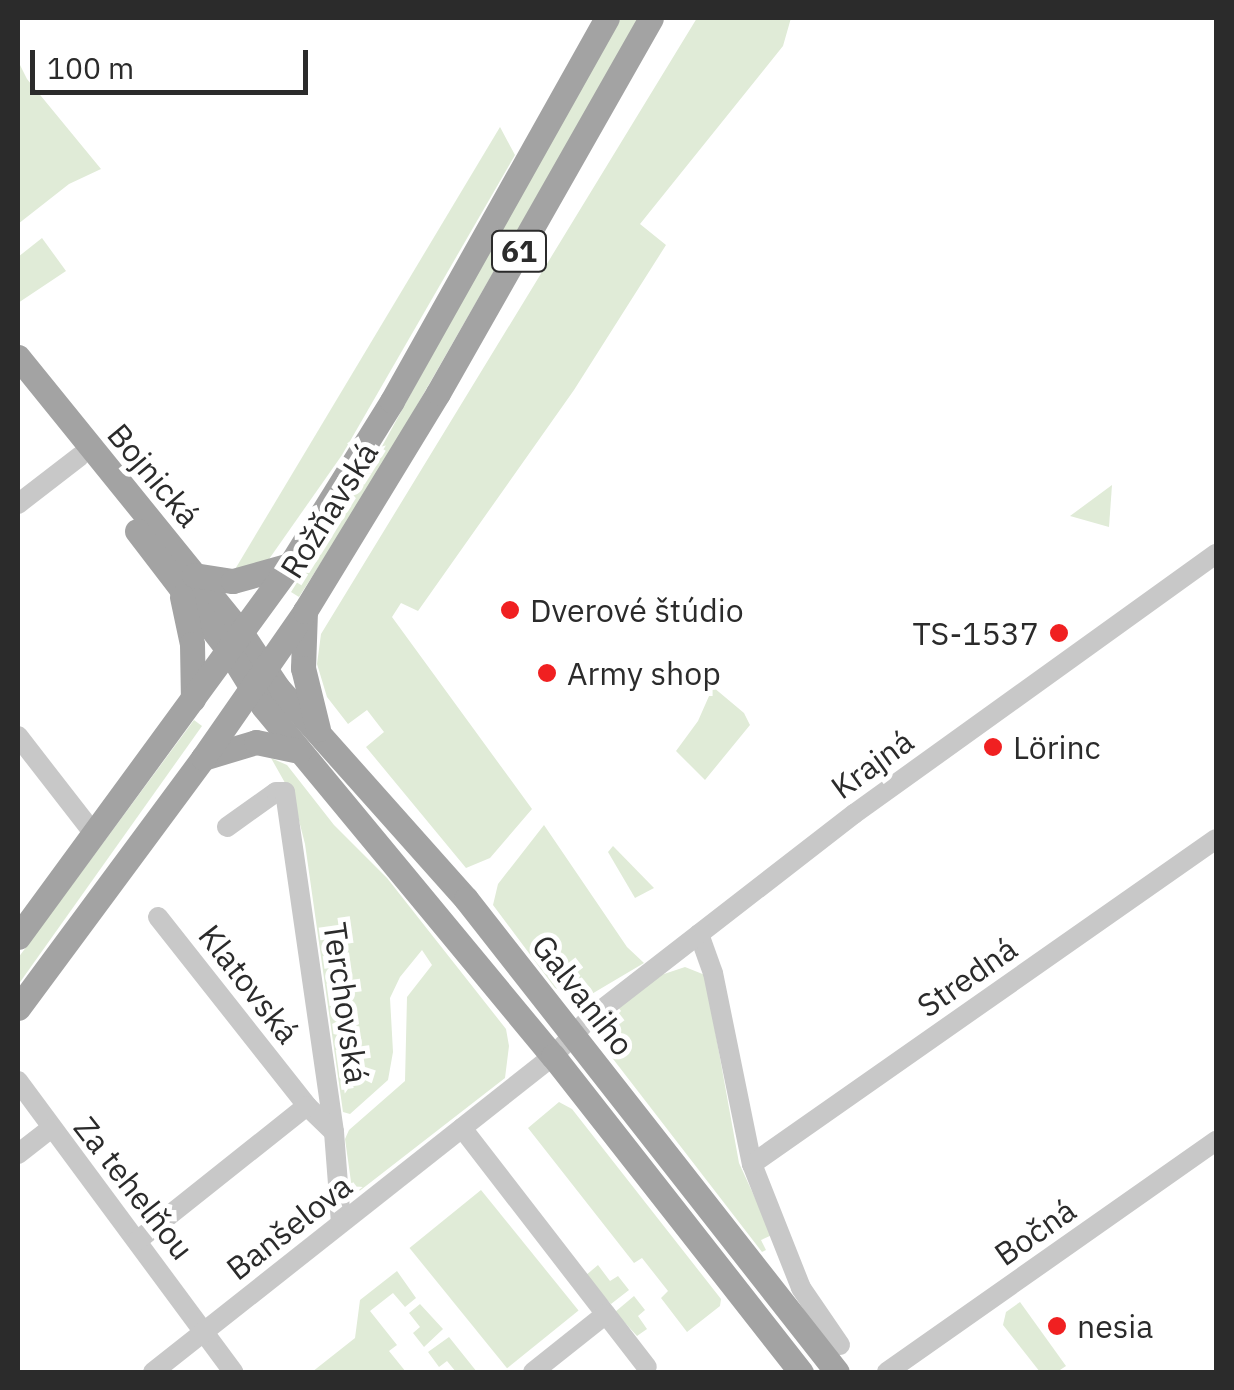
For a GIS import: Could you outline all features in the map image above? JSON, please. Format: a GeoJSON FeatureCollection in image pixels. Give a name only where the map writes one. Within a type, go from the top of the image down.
{"type":"FeatureCollection","features":[{"type":"Feature","properties":{"kind":"main road","name":"Rožňavská"},"geometry":{"type":"LineString","coordinates":[[18,936],[290,566],[392,401],[606,18]]}},
{"type":"Feature","properties":{"kind":"main road","name":"Rožňavská"},"geometry":{"type":"LineString","coordinates":[[18,1008],[305,611],[438,393],[650,18]]}},
{"type":"Feature","properties":{"kind":"main road","name":"Bojnická"},"geometry":{"type":"LineString","coordinates":[[18,356],[187,581]]}},
{"type":"Feature","properties":{"kind":"main road","name":"Bojnická"},"geometry":{"type":"LineString","coordinates":[[18,377],[236,642],[257,679]]}},
{"type":"Feature","properties":{"kind":"main road"},"geometry":{"type":"LineString","coordinates":[[193,699],[187,581],[232,580],[290,566]]}},
{"type":"Feature","properties":{"kind":"main road"},"geometry":{"type":"LineString","coordinates":[[202,758],[256,742],[310,744],[304,668],[305,611]]}},
{"type":"Feature","properties":{"kind":"main road","name":"Galvaniho"},"geometry":{"type":"LineString","coordinates":[[257,679],[802,1372]]}},
{"type":"Feature","properties":{"kind":"main road","name":"Galvaniho"},"geometry":{"type":"LineString","coordinates":[[310,744],[466,899],[837,1372]]}},
{"type":"Feature","properties":{"kind":"street"},"geometry":{"type":"LineString","coordinates":[[18,504],[80,456]]}},
{"type":"Feature","properties":{"kind":"street","name":"Krajná"},"geometry":{"type":"LineString","coordinates":[[573,1036],[854,814],[1216,554]]}},
{"type":"Feature","properties":{"kind":"street"},"geometry":{"type":"LineString","coordinates":[[18,736],[94,834]]}},
{"type":"Feature","properties":{"kind":"street","name":"Terchovská"},"geometry":{"type":"LineString","coordinates":[[227,827],[276,792],[284,792],[334,1132],[342,1223]]}},
{"type":"Feature","properties":{"kind":"street","name":"Stredná"},"geometry":{"type":"LineString","coordinates":[[752,1164],[1216,839]]}},
{"type":"Feature","properties":{"kind":"street","name":"Klatovská"},"geometry":{"type":"LineString","coordinates":[[158,916],[307,1106],[334,1132]]}},
{"type":"Feature","properties":{"kind":"street"},"geometry":{"type":"LineString","coordinates":[[699,934],[713,973],[752,1164],[801,1288],[840,1345]]}},
{"type":"Feature","properties":{"kind":"street","name":"Banšelova"},"geometry":{"type":"LineString","coordinates":[[153,1372],[554,1056],[573,1036]]}},
{"type":"Feature","properties":{"kind":"street","name":"Za tehelňou"},"geometry":{"type":"LineString","coordinates":[[18,1081],[50,1129],[206,1330],[233,1372]]}},
{"type":"Feature","properties":{"kind":"street"},"geometry":{"type":"LineString","coordinates":[[137,1241],[307,1106]]}},
{"type":"Feature","properties":{"kind":"street"},"geometry":{"type":"LineString","coordinates":[[462,1128],[648,1367]]}},
{"type":"Feature","properties":{"kind":"street"},"geometry":{"type":"LineString","coordinates":[[18,1154],[50,1129]]}},
{"type":"Feature","properties":{"kind":"street","name":"Bočná"},"geometry":{"type":"LineString","coordinates":[[887,1372],[1216,1141]]}},
{"type":"Feature","properties":{"kind":"street"},"geometry":{"type":"LineString","coordinates":[[533,1372],[606,1314]]}},
{"type":"Feature","properties":{"kind":"green space"},"geometry":{"type":"Polygon","coordinates":[[[617,18],[639,18],[377,475],[299,597],[291,592],[374,461],[617,18]]]}},
{"type":"Feature","properties":{"kind":"green space"},"geometry":{"type":"Polygon","coordinates":[[[697,18],[791,18],[783,46],[640,224],[666,245],[574,390],[418,611],[401,603],[392,617],[532,809],[490,858],[466,868],[366,747],[384,732],[367,710],[348,724],[327,697],[317,664],[321,634],[697,18]]]}},
{"type":"Feature","properties":{"kind":"green space"},"geometry":{"type":"Polygon","coordinates":[[[18,61],[27,79],[101,169],[69,184],[18,224],[18,61]]]}},
{"type":"Feature","properties":{"kind":"green space"},"geometry":{"type":"Polygon","coordinates":[[[500,127],[515,155],[342,455],[267,562],[234,571],[500,127]]]}},
{"type":"Feature","properties":{"kind":"green space"},"geometry":{"type":"Polygon","coordinates":[[[42,238],[66,271],[18,303],[18,257],[42,238]]]}},
{"type":"Feature","properties":{"kind":"green space"},"geometry":{"type":"Polygon","coordinates":[[[1112,485],[1109,527],[1070,516],[1112,485]]]}},
{"type":"Feature","properties":{"kind":"green space"},"geometry":{"type":"Polygon","coordinates":[[[713,687],[744,713],[750,725],[705,780],[676,751],[698,721],[713,687]]]}},
{"type":"Feature","properties":{"kind":"green space"},"geometry":{"type":"Polygon","coordinates":[[[194,720],[202,726],[18,985],[18,958],[194,720]]]}},
{"type":"Feature","properties":{"kind":"green space"},"geometry":{"type":"Polygon","coordinates":[[[271,758],[287,765],[334,825],[387,878],[506,1029],[509,1046],[505,1078],[353,1196],[345,1139],[349,1130],[405,1081],[407,997],[432,965],[422,950],[400,977],[390,998],[393,1052],[388,1080],[350,1114],[343,1112],[305,844],[293,797],[271,758]]]}},
{"type":"Feature","properties":{"kind":"green space"},"geometry":{"type":"Polygon","coordinates":[[[544,825],[627,947],[644,963],[590,995],[568,994],[555,988],[493,905],[498,884],[544,825]]]}},
{"type":"Feature","properties":{"kind":"green space"},"geometry":{"type":"Polygon","coordinates":[[[613,846],[654,888],[635,898],[608,852],[613,846]]]}},
{"type":"Feature","properties":{"kind":"green space"},"geometry":{"type":"Polygon","coordinates":[[[685,967],[705,975],[739,1163],[772,1235],[761,1240],[766,1250],[762,1252],[610,1055],[606,1043],[613,1019],[621,1011],[618,1007],[655,977],[685,967]]]}},
{"type":"Feature","properties":{"kind":"green space"},"geometry":{"type":"Polygon","coordinates":[[[559,1102],[572,1109],[721,1299],[720,1306],[687,1332],[661,1298],[668,1291],[642,1258],[634,1263],[528,1128],[559,1102]]]}},
{"type":"Feature","properties":{"kind":"green space"},"geometry":{"type":"Polygon","coordinates":[[[481,1190],[579,1310],[507,1368],[410,1248],[481,1190]]]}},
{"type":"Feature","properties":{"kind":"green space"},"geometry":{"type":"Polygon","coordinates":[[[598,1265],[610,1281],[618,1276],[629,1290],[611,1304],[585,1276],[598,1265]]]}},
{"type":"Feature","properties":{"kind":"green space"},"geometry":{"type":"Polygon","coordinates":[[[397,1271],[416,1298],[405,1307],[393,1293],[370,1311],[397,1345],[389,1351],[406,1372],[312,1372],[355,1338],[360,1300],[397,1271]]]}},
{"type":"Feature","properties":{"kind":"green space"},"geometry":{"type":"Polygon","coordinates":[[[634,1296],[645,1310],[638,1316],[647,1329],[637,1336],[615,1312],[634,1296]]]}},
{"type":"Feature","properties":{"kind":"green space"},"geometry":{"type":"Polygon","coordinates":[[[1020,1302],[1066,1366],[1057,1372],[1040,1372],[1003,1325],[1006,1312],[1020,1302]]]}},
{"type":"Feature","properties":{"kind":"green space"},"geometry":{"type":"Polygon","coordinates":[[[420,1304],[443,1329],[424,1347],[413,1333],[420,1327],[409,1313],[420,1304]]]}},
{"type":"Feature","properties":{"kind":"green space"},"geometry":{"type":"Polygon","coordinates":[[[449,1337],[477,1372],[456,1372],[447,1361],[439,1367],[428,1352],[449,1337]]]}},
{"type":"Feature","properties":{"kind":"place","name":"Dverové štúdio"},"geometry":{"type":"Point","coordinates":[510,610]}},
{"type":"Feature","properties":{"kind":"place","name":"TS-1537"},"geometry":{"type":"Point","coordinates":[1059,633]}},
{"type":"Feature","properties":{"kind":"place","name":"Army shop"},"geometry":{"type":"Point","coordinates":[547,673]}},
{"type":"Feature","properties":{"kind":"place","name":"Lörinc"},"geometry":{"type":"Point","coordinates":[993,747]}},
{"type":"Feature","properties":{"kind":"place","name":"nesia"},"geometry":{"type":"Point","coordinates":[1057,1326]}}]}
